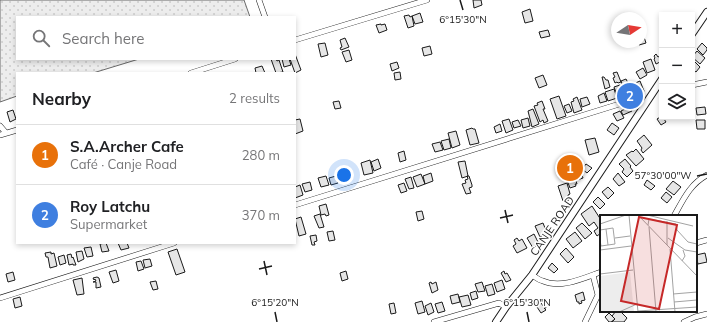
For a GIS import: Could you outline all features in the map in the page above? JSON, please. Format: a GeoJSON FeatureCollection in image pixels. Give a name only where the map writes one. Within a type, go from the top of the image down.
{"type":"FeatureCollection","features":[{"type":"Feature","properties":{"kind":"street"},"geometry":{"type":"LineString","coordinates":[[259,0],[265,16]]}},
{"type":"Feature","properties":{"kind":"street"},"geometry":{"type":"LineString","coordinates":[[296,40],[427,0]]}},
{"type":"Feature","properties":{"kind":"street"},"geometry":{"type":"LineString","coordinates":[[695,30],[707,12]]}},
{"type":"Feature","properties":{"kind":"street"},"geometry":{"type":"LineString","coordinates":[[194,72],[232,60]]}},
{"type":"Feature","properties":{"kind":"street"},"geometry":{"type":"LineString","coordinates":[[695,84],[707,82]]}},
{"type":"Feature","properties":{"kind":"street","name":"CANJE ROAD"},"geometry":{"type":"LineString","coordinates":[[496,322],[532,275],[659,84]]}},
{"type":"Feature","properties":{"kind":"street"},"geometry":{"type":"LineString","coordinates":[[655,90],[659,91]]}},
{"type":"Feature","properties":{"kind":"street"},"geometry":{"type":"LineString","coordinates":[[296,205],[629,101],[636,101],[645,105]]}},
{"type":"Feature","properties":{"kind":"street"},"geometry":{"type":"LineString","coordinates":[[0,126],[3,134],[16,130]]}},
{"type":"Feature","properties":{"kind":"street"},"geometry":{"type":"LineString","coordinates":[[675,215],[690,188],[707,175]]}},
{"type":"Feature","properties":{"kind":"street"},"geometry":{"type":"LineString","coordinates":[[697,243],[707,240]]}},
{"type":"Feature","properties":{"kind":"street"},"geometry":{"type":"LineString","coordinates":[[0,298],[171,244]]}},
{"type":"Feature","properties":{"kind":"street"},"geometry":{"type":"LineString","coordinates":[[532,275],[543,282],[565,284],[600,272]]}},
{"type":"Feature","properties":{"kind":"street"},"geometry":{"type":"LineString","coordinates":[[586,322],[598,295],[593,275]]}},
{"type":"Feature","properties":{"kind":"street"},"geometry":{"type":"LineString","coordinates":[[434,322],[499,303],[506,307]]}},
{"type":"Feature","properties":{"kind":"street"},"geometry":{"type":"LineString","coordinates":[[684,322],[707,314]]}},
{"type":"Feature","properties":{"kind":"shaded area"},"geometry":{"type":"Polygon","coordinates":[[[0,0],[244,0],[250,16],[16,16],[16,60],[136,60],[96,72],[16,72],[16,96],[0,102],[0,0]]]}},
{"type":"Feature","properties":{"kind":"building"},"geometry":{"type":"Polygon","coordinates":[[[473,0],[481,0],[482,5],[474,8],[473,0]]]}},
{"type":"Feature","properties":{"kind":"building"},"geometry":{"type":"Polygon","coordinates":[[[530,9],[533,21],[525,23],[522,12],[530,9]]]}},
{"type":"Feature","properties":{"kind":"building"},"geometry":{"type":"Polygon","coordinates":[[[420,13],[423,22],[415,24],[412,16],[420,13]]]}},
{"type":"Feature","properties":{"kind":"building"},"geometry":{"type":"Polygon","coordinates":[[[409,15],[410,17],[412,16],[414,26],[408,28],[404,16],[409,15]]]}},
{"type":"Feature","properties":{"kind":"building"},"geometry":{"type":"Polygon","coordinates":[[[385,24],[387,30],[379,33],[376,25],[385,24]]]}},
{"type":"Feature","properties":{"kind":"building"},"geometry":{"type":"Polygon","coordinates":[[[548,30],[550,36],[541,38],[539,32],[548,30]]]}},
{"type":"Feature","properties":{"kind":"building"},"geometry":{"type":"Polygon","coordinates":[[[345,38],[349,47],[341,50],[340,48],[342,47],[340,40],[345,38]]]}},
{"type":"Feature","properties":{"kind":"building"},"geometry":{"type":"Polygon","coordinates":[[[325,43],[328,55],[321,57],[318,44],[325,43]]]}},
{"type":"Feature","properties":{"kind":"building"},"geometry":{"type":"Polygon","coordinates":[[[702,43],[707,48],[703,55],[697,49],[702,43]]]}},
{"type":"Feature","properties":{"kind":"building"},"geometry":{"type":"Polygon","coordinates":[[[430,46],[432,54],[424,56],[422,48],[430,46]]]}},
{"type":"Feature","properties":{"kind":"building"},"geometry":{"type":"Polygon","coordinates":[[[349,50],[352,60],[346,62],[342,52],[349,50]]]}},
{"type":"Feature","properties":{"kind":"building"},"geometry":{"type":"Polygon","coordinates":[[[697,51],[705,58],[700,64],[695,60],[695,53],[697,51]]]}},
{"type":"Feature","properties":{"kind":"building"},"geometry":{"type":"Polygon","coordinates":[[[656,54],[659,56],[659,62],[656,64],[654,59],[656,54]]]}},
{"type":"Feature","properties":{"kind":"building"},"geometry":{"type":"Polygon","coordinates":[[[296,57],[301,70],[295,72],[290,60],[296,60],[296,57]]]}},
{"type":"Feature","properties":{"kind":"building"},"geometry":{"type":"Polygon","coordinates":[[[651,59],[655,70],[647,73],[643,62],[651,59]]]}},
{"type":"Feature","properties":{"kind":"building"},"geometry":{"type":"Polygon","coordinates":[[[271,60],[279,60],[283,72],[276,72],[271,60]]]}},
{"type":"Feature","properties":{"kind":"building"},"geometry":{"type":"Polygon","coordinates":[[[282,60],[289,60],[291,65],[284,67],[282,60]]]}},
{"type":"Feature","properties":{"kind":"building"},"geometry":{"type":"Polygon","coordinates":[[[397,62],[399,68],[392,71],[390,64],[397,62]]]}},
{"type":"Feature","properties":{"kind":"building"},"geometry":{"type":"Polygon","coordinates":[[[695,62],[700,67],[696,72],[695,71],[695,62]]]}},
{"type":"Feature","properties":{"kind":"building"},"geometry":{"type":"Polygon","coordinates":[[[262,66],[265,72],[256,72],[255,68],[262,66]]]}},
{"type":"Feature","properties":{"kind":"building"},"geometry":{"type":"Polygon","coordinates":[[[643,68],[647,75],[640,79],[636,72],[643,68]]]}},
{"type":"Feature","properties":{"kind":"building"},"geometry":{"type":"Polygon","coordinates":[[[400,72],[401,79],[395,80],[394,73],[400,72]]]}},
{"type":"Feature","properties":{"kind":"building"},"geometry":{"type":"Polygon","coordinates":[[[617,72],[621,82],[615,83],[613,73],[617,72]]]}},
{"type":"Feature","properties":{"kind":"building"},"geometry":{"type":"Polygon","coordinates":[[[543,75],[547,85],[539,88],[535,78],[543,75]]]}},
{"type":"Feature","properties":{"kind":"building"},"geometry":{"type":"Polygon","coordinates":[[[602,77],[608,80],[610,87],[605,89],[602,77]]]}},
{"type":"Feature","properties":{"kind":"building"},"geometry":{"type":"Polygon","coordinates":[[[626,79],[628,83],[630,82],[633,91],[626,94],[621,81],[626,79]]]}},
{"type":"Feature","properties":{"kind":"building"},"geometry":{"type":"Polygon","coordinates":[[[640,81],[644,91],[639,99],[635,93],[633,84],[640,81]]]}},
{"type":"Feature","properties":{"kind":"building"},"geometry":{"type":"Polygon","coordinates":[[[620,85],[623,95],[621,96],[620,94],[617,95],[614,87],[620,85]]]}},
{"type":"Feature","properties":{"kind":"building"},"geometry":{"type":"Polygon","coordinates":[[[614,89],[617,98],[608,101],[605,92],[614,89]]]}},
{"type":"Feature","properties":{"kind":"building"},"geometry":{"type":"Polygon","coordinates":[[[604,93],[607,101],[600,103],[598,96],[604,93]]]}},
{"type":"Feature","properties":{"kind":"building"},"geometry":{"type":"Polygon","coordinates":[[[559,96],[566,116],[557,119],[550,99],[559,96]]]}},
{"type":"Feature","properties":{"kind":"building"},"geometry":{"type":"Polygon","coordinates":[[[577,97],[582,110],[574,113],[571,102],[577,97]]]}},
{"type":"Feature","properties":{"kind":"building"},"geometry":{"type":"Polygon","coordinates":[[[587,97],[590,104],[582,107],[580,99],[587,97]]]}},
{"type":"Feature","properties":{"kind":"building"},"geometry":{"type":"Polygon","coordinates":[[[339,101],[341,108],[335,109],[333,102],[339,101]]]}},
{"type":"Feature","properties":{"kind":"building"},"geometry":{"type":"Polygon","coordinates":[[[542,101],[545,109],[543,109],[548,121],[544,123],[543,120],[540,122],[534,106],[538,105],[537,103],[542,101]]]}},
{"type":"Feature","properties":{"kind":"building"},"geometry":{"type":"Polygon","coordinates":[[[569,104],[572,111],[567,113],[564,106],[569,104]]]}},
{"type":"Feature","properties":{"kind":"building"},"geometry":{"type":"Polygon","coordinates":[[[629,107],[632,111],[623,115],[621,111],[629,107]]]}},
{"type":"Feature","properties":{"kind":"building"},"geometry":{"type":"Polygon","coordinates":[[[705,107],[706,114],[697,115],[696,108],[705,107]]]}},
{"type":"Feature","properties":{"kind":"building"},"geometry":{"type":"Polygon","coordinates":[[[533,109],[539,124],[532,127],[528,111],[533,109]]]}},
{"type":"Feature","properties":{"kind":"building"},"geometry":{"type":"Polygon","coordinates":[[[13,110],[16,119],[10,122],[7,112],[13,110]]]}},
{"type":"Feature","properties":{"kind":"building"},"geometry":{"type":"Polygon","coordinates":[[[620,111],[624,118],[617,121],[613,114],[620,111]]]}},
{"type":"Feature","properties":{"kind":"building"},"geometry":{"type":"Polygon","coordinates":[[[528,118],[530,126],[523,128],[521,120],[528,118]]]}},
{"type":"Feature","properties":{"kind":"building"},"geometry":{"type":"Polygon","coordinates":[[[659,118],[659,120],[665,120],[666,122],[661,125],[657,119],[659,118]]]}},
{"type":"Feature","properties":{"kind":"building"},"geometry":{"type":"Polygon","coordinates":[[[300,119],[303,131],[296,134],[296,120],[300,119]]]}},
{"type":"Feature","properties":{"kind":"building"},"geometry":{"type":"Polygon","coordinates":[[[509,119],[513,130],[506,133],[502,121],[509,119]]]}},
{"type":"Feature","properties":{"kind":"building"},"geometry":{"type":"Polygon","coordinates":[[[518,120],[521,126],[514,128],[512,122],[518,120]]]}},
{"type":"Feature","properties":{"kind":"building"},"geometry":{"type":"Polygon","coordinates":[[[696,120],[705,120],[705,129],[697,129],[696,120]]]}},
{"type":"Feature","properties":{"kind":"building"},"geometry":{"type":"Polygon","coordinates":[[[612,123],[619,128],[614,135],[607,130],[612,123]]]}},
{"type":"Feature","properties":{"kind":"building"},"geometry":{"type":"Polygon","coordinates":[[[500,124],[502,131],[496,133],[494,127],[500,124]]]}},
{"type":"Feature","properties":{"kind":"building"},"geometry":{"type":"Polygon","coordinates":[[[472,128],[475,129],[479,143],[470,145],[466,130],[472,128]]]}},
{"type":"Feature","properties":{"kind":"building"},"geometry":{"type":"Polygon","coordinates":[[[456,131],[460,145],[452,148],[448,133],[456,131]]]}},
{"type":"Feature","properties":{"kind":"building"},"geometry":{"type":"Polygon","coordinates":[[[644,135],[652,145],[643,153],[641,150],[642,148],[637,141],[644,135]]]}},
{"type":"Feature","properties":{"kind":"building"},"geometry":{"type":"Polygon","coordinates":[[[595,138],[599,152],[589,155],[585,140],[595,138]]]}},
{"type":"Feature","properties":{"kind":"building"},"geometry":{"type":"Polygon","coordinates":[[[449,139],[451,148],[444,150],[441,141],[449,139]]]}},
{"type":"Feature","properties":{"kind":"building"},"geometry":{"type":"Polygon","coordinates":[[[440,142],[443,150],[435,152],[432,144],[440,142]]]}},
{"type":"Feature","properties":{"kind":"building"},"geometry":{"type":"Polygon","coordinates":[[[636,149],[644,159],[636,166],[626,155],[636,149]]]}},
{"type":"Feature","properties":{"kind":"building"},"geometry":{"type":"Polygon","coordinates":[[[404,151],[406,160],[400,162],[398,153],[404,151]]]}},
{"type":"Feature","properties":{"kind":"building"},"geometry":{"type":"Polygon","coordinates":[[[378,159],[381,168],[374,171],[371,162],[378,159]]]}},
{"type":"Feature","properties":{"kind":"building"},"geometry":{"type":"Polygon","coordinates":[[[625,159],[633,171],[627,177],[622,172],[624,169],[619,164],[625,159]]]}},
{"type":"Feature","properties":{"kind":"building"},"geometry":{"type":"Polygon","coordinates":[[[370,160],[373,173],[364,175],[361,163],[370,160]]]}},
{"type":"Feature","properties":{"kind":"building"},"geometry":{"type":"Polygon","coordinates":[[[465,161],[468,176],[462,178],[458,162],[465,161]]]}},
{"type":"Feature","properties":{"kind":"building"},"geometry":{"type":"Polygon","coordinates":[[[586,164],[592,168],[587,173],[582,169],[586,164]]]}},
{"type":"Feature","properties":{"kind":"building"},"geometry":{"type":"Polygon","coordinates":[[[580,169],[583,178],[577,180],[574,171],[580,169]]]}},
{"type":"Feature","properties":{"kind":"building"},"geometry":{"type":"Polygon","coordinates":[[[573,172],[577,184],[575,184],[576,186],[570,188],[565,175],[573,172]]]}},
{"type":"Feature","properties":{"kind":"building"},"geometry":{"type":"Polygon","coordinates":[[[431,173],[433,181],[425,184],[423,176],[431,173]]]}},
{"type":"Feature","properties":{"kind":"building"},"geometry":{"type":"Polygon","coordinates":[[[618,173],[625,182],[619,186],[613,179],[618,173]]]}},
{"type":"Feature","properties":{"kind":"building"},"geometry":{"type":"Polygon","coordinates":[[[421,174],[425,184],[417,187],[413,177],[421,174]]]}},
{"type":"Feature","properties":{"kind":"building"},"geometry":{"type":"Polygon","coordinates":[[[326,176],[329,185],[321,187],[318,178],[326,176]]]}},
{"type":"Feature","properties":{"kind":"building"},"geometry":{"type":"Polygon","coordinates":[[[336,176],[338,183],[331,185],[329,178],[336,176]]]}},
{"type":"Feature","properties":{"kind":"building"},"geometry":{"type":"Polygon","coordinates":[[[467,176],[469,176],[472,187],[469,188],[471,193],[466,194],[462,184],[466,183],[465,180],[468,179],[467,176]]]}},
{"type":"Feature","properties":{"kind":"building"},"geometry":{"type":"Polygon","coordinates":[[[411,177],[414,188],[409,189],[405,179],[411,177]]]}},
{"type":"Feature","properties":{"kind":"building"},"geometry":{"type":"Polygon","coordinates":[[[647,180],[655,186],[651,190],[644,185],[647,180]]]}},
{"type":"Feature","properties":{"kind":"building"},"geometry":{"type":"Polygon","coordinates":[[[673,181],[681,187],[674,195],[666,189],[673,181]]]}},
{"type":"Feature","properties":{"kind":"building"},"geometry":{"type":"Polygon","coordinates":[[[310,182],[312,190],[305,192],[302,184],[310,182]]]}},
{"type":"Feature","properties":{"kind":"building"},"geometry":{"type":"Polygon","coordinates":[[[404,183],[407,191],[401,193],[398,185],[404,183]]]}},
{"type":"Feature","properties":{"kind":"building"},"geometry":{"type":"Polygon","coordinates":[[[567,183],[570,194],[568,195],[569,200],[563,201],[558,186],[567,183]]]}},
{"type":"Feature","properties":{"kind":"building"},"geometry":{"type":"Polygon","coordinates":[[[300,185],[303,195],[296,198],[296,187],[300,185]]]}},
{"type":"Feature","properties":{"kind":"building"},"geometry":{"type":"Polygon","coordinates":[[[608,187],[614,193],[608,199],[602,192],[608,187]]]}},
{"type":"Feature","properties":{"kind":"building"},"geometry":{"type":"Polygon","coordinates":[[[666,192],[672,197],[667,203],[661,198],[666,192]]]}},
{"type":"Feature","properties":{"kind":"building"},"geometry":{"type":"Polygon","coordinates":[[[598,197],[605,204],[600,209],[593,202],[598,197]]]}},
{"type":"Feature","properties":{"kind":"building"},"geometry":{"type":"Polygon","coordinates":[[[326,204],[329,215],[321,215],[319,206],[326,204]]]}},
{"type":"Feature","properties":{"kind":"building"},"geometry":{"type":"Polygon","coordinates":[[[592,206],[600,218],[600,234],[597,236],[594,231],[598,228],[594,222],[589,226],[581,214],[592,206]]]}},
{"type":"Feature","properties":{"kind":"building"},"geometry":{"type":"Polygon","coordinates":[[[422,211],[424,219],[418,221],[416,212],[422,211]]]}},
{"type":"Feature","properties":{"kind":"building"},"geometry":{"type":"Polygon","coordinates":[[[320,214],[324,227],[319,228],[314,216],[320,214]]]}},
{"type":"Feature","properties":{"kind":"building"},"geometry":{"type":"Polygon","coordinates":[[[301,217],[306,234],[299,236],[296,219],[301,217]]]}},
{"type":"Feature","properties":{"kind":"building"},"geometry":{"type":"Polygon","coordinates":[[[543,223],[547,233],[540,237],[535,226],[543,223]]]}},
{"type":"Feature","properties":{"kind":"building"},"geometry":{"type":"Polygon","coordinates":[[[582,223],[592,233],[585,239],[576,228],[582,223]]]}},
{"type":"Feature","properties":{"kind":"building"},"geometry":{"type":"Polygon","coordinates":[[[333,231],[335,240],[329,241],[327,232],[333,231]]]}},
{"type":"Feature","properties":{"kind":"building"},"geometry":{"type":"Polygon","coordinates":[[[575,232],[582,241],[573,248],[566,239],[575,232]]]}},
{"type":"Feature","properties":{"kind":"building"},"geometry":{"type":"Polygon","coordinates":[[[534,234],[539,244],[533,248],[527,238],[534,234]]]}},
{"type":"Feature","properties":{"kind":"building"},"geometry":{"type":"Polygon","coordinates":[[[316,235],[317,241],[314,242],[315,245],[312,245],[310,236],[316,235]]]}},
{"type":"Feature","properties":{"kind":"building"},"geometry":{"type":"Polygon","coordinates":[[[517,238],[519,241],[522,239],[527,248],[517,253],[513,246],[516,244],[514,240],[517,238]]]}},
{"type":"Feature","properties":{"kind":"building"},"geometry":{"type":"Polygon","coordinates":[[[100,244],[106,244],[109,251],[102,252],[100,244]]]}},
{"type":"Feature","properties":{"kind":"building"},"geometry":{"type":"Polygon","coordinates":[[[118,244],[127,244],[129,248],[121,250],[118,244]]]}},
{"type":"Feature","properties":{"kind":"building"},"geometry":{"type":"Polygon","coordinates":[[[91,247],[93,256],[87,257],[84,248],[91,247]]]}},
{"type":"Feature","properties":{"kind":"building"},"geometry":{"type":"Polygon","coordinates":[[[566,248],[574,257],[568,263],[560,254],[566,248]]]}},
{"type":"Feature","properties":{"kind":"building"},"geometry":{"type":"Polygon","coordinates":[[[177,249],[185,272],[176,275],[168,252],[177,249]]]}},
{"type":"Feature","properties":{"kind":"building"},"geometry":{"type":"Polygon","coordinates":[[[82,251],[84,259],[78,262],[76,252],[82,251]]]}},
{"type":"Feature","properties":{"kind":"building"},"geometry":{"type":"Polygon","coordinates":[[[51,252],[51,254],[54,253],[57,266],[50,268],[48,257],[46,257],[45,253],[51,252]]]}},
{"type":"Feature","properties":{"kind":"building"},"geometry":{"type":"Polygon","coordinates":[[[705,253],[707,262],[698,264],[697,255],[705,253]]]}},
{"type":"Feature","properties":{"kind":"building"},"geometry":{"type":"Polygon","coordinates":[[[71,254],[76,265],[69,265],[67,255],[71,254]]]}},
{"type":"Feature","properties":{"kind":"building"},"geometry":{"type":"Polygon","coordinates":[[[64,255],[66,263],[60,265],[58,257],[64,255]]]}},
{"type":"Feature","properties":{"kind":"building"},"geometry":{"type":"Polygon","coordinates":[[[150,259],[152,266],[145,268],[143,260],[150,259]]]}},
{"type":"Feature","properties":{"kind":"building"},"geometry":{"type":"Polygon","coordinates":[[[141,261],[144,269],[138,271],[136,262],[141,261]]]}},
{"type":"Feature","properties":{"kind":"building"},"geometry":{"type":"Polygon","coordinates":[[[552,263],[558,269],[554,273],[548,268],[552,263]]]}},
{"type":"Feature","properties":{"kind":"building"},"geometry":{"type":"Polygon","coordinates":[[[116,270],[119,281],[113,283],[109,272],[116,270]]]}},
{"type":"Feature","properties":{"kind":"building"},"geometry":{"type":"Polygon","coordinates":[[[346,271],[348,279],[342,281],[340,273],[346,271]]]}},
{"type":"Feature","properties":{"kind":"building"},"geometry":{"type":"Polygon","coordinates":[[[504,271],[511,280],[506,282],[501,273],[504,271]]]}},
{"type":"Feature","properties":{"kind":"building"},"geometry":{"type":"Polygon","coordinates":[[[13,272],[15,280],[8,282],[6,274],[13,272]]]}},
{"type":"Feature","properties":{"kind":"building"},"geometry":{"type":"Polygon","coordinates":[[[82,278],[84,294],[77,295],[73,280],[82,278]]]}},
{"type":"Feature","properties":{"kind":"building"},"geometry":{"type":"Polygon","coordinates":[[[93,278],[99,278],[101,287],[96,288],[96,282],[93,282],[96,281],[93,278]]]}},
{"type":"Feature","properties":{"kind":"building"},"geometry":{"type":"Polygon","coordinates":[[[502,280],[505,289],[497,292],[494,283],[502,280]]]}},
{"type":"Feature","properties":{"kind":"building"},"geometry":{"type":"Polygon","coordinates":[[[156,281],[158,289],[153,290],[150,282],[156,281]]]}},
{"type":"Feature","properties":{"kind":"building"},"geometry":{"type":"Polygon","coordinates":[[[431,282],[432,284],[436,282],[438,290],[432,293],[429,283],[431,282]]]}},
{"type":"Feature","properties":{"kind":"building"},"geometry":{"type":"Polygon","coordinates":[[[482,282],[485,291],[478,292],[475,284],[482,282]]]}},
{"type":"Feature","properties":{"kind":"building"},"geometry":{"type":"Polygon","coordinates":[[[492,284],[495,294],[488,296],[485,286],[492,284]]]}},
{"type":"Feature","properties":{"kind":"building"},"geometry":{"type":"Polygon","coordinates":[[[476,291],[478,298],[472,300],[470,293],[476,291]]]}},
{"type":"Feature","properties":{"kind":"building"},"geometry":{"type":"Polygon","coordinates":[[[583,292],[585,300],[581,301],[582,303],[579,304],[575,295],[583,292]]]}},
{"type":"Feature","properties":{"kind":"building"},"geometry":{"type":"Polygon","coordinates":[[[458,294],[460,302],[452,304],[450,296],[458,294]]]}},
{"type":"Feature","properties":{"kind":"building"},"geometry":{"type":"Polygon","coordinates":[[[468,295],[471,305],[462,307],[459,297],[468,295]]]}},
{"type":"Feature","properties":{"kind":"building"},"geometry":{"type":"Polygon","coordinates":[[[20,297],[22,306],[15,308],[13,299],[20,297]]]}},
{"type":"Feature","properties":{"kind":"building"},"geometry":{"type":"Polygon","coordinates":[[[422,301],[425,312],[418,314],[415,303],[422,301]]]}},
{"type":"Feature","properties":{"kind":"building"},"geometry":{"type":"Polygon","coordinates":[[[540,301],[546,308],[544,308],[546,310],[541,313],[535,304],[540,301]]]}},
{"type":"Feature","properties":{"kind":"building"},"geometry":{"type":"Polygon","coordinates":[[[442,302],[445,311],[438,313],[435,304],[442,302]]]}},
{"type":"Feature","properties":{"kind":"building"},"geometry":{"type":"Polygon","coordinates":[[[394,303],[396,313],[391,314],[389,304],[394,303]]]}},
{"type":"Feature","properties":{"kind":"building"},"geometry":{"type":"Polygon","coordinates":[[[431,303],[434,312],[428,315],[425,306],[431,303]]]}},
{"type":"Feature","properties":{"kind":"building"},"geometry":{"type":"Polygon","coordinates":[[[615,312],[621,312],[627,318],[624,322],[612,322],[615,319],[612,316],[615,312]]]}},
{"type":"Feature","properties":{"kind":"building"},"geometry":{"type":"Polygon","coordinates":[[[609,313],[615,319],[611,322],[609,322],[605,317],[609,313]]]}},
{"type":"Feature","properties":{"kind":"place","name":"Roy Latchu"},"geometry":{"type":"Point","coordinates":[630,96]}},
{"type":"Feature","properties":{"kind":"place","name":"S.A.Archer Cafe"},"geometry":{"type":"Point","coordinates":[570,168]}}]}
